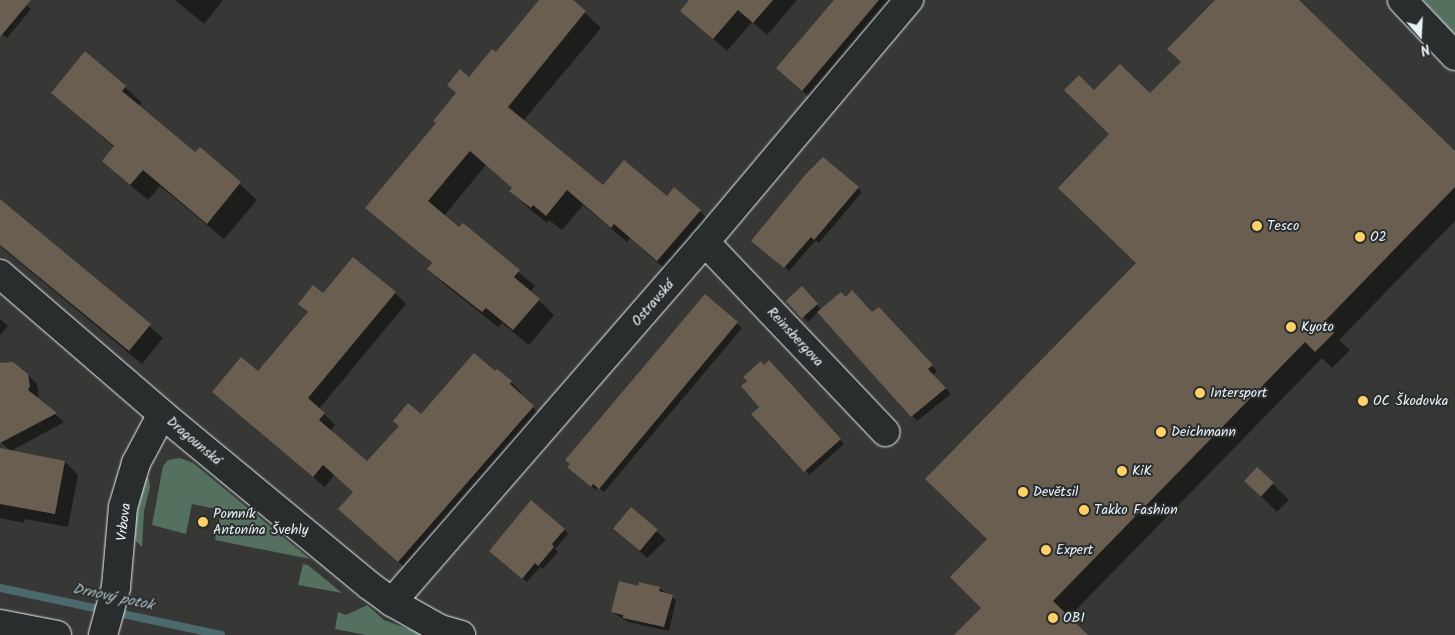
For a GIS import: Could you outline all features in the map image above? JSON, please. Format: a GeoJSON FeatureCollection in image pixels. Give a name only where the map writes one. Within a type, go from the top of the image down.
{"type":"FeatureCollection","features":[{"type":"Feature","properties":{"kind":"street","name":"Ostravská"},"geometry":{"type":"LineString","coordinates":[[392,602],[706,242],[909,0]]}},
{"type":"Feature","properties":{"kind":"street"},"geometry":{"type":"LineString","coordinates":[[1402,0],[1455,56]]}},
{"type":"Feature","properties":{"kind":"street","name":"Reinsbergova"},"geometry":{"type":"LineString","coordinates":[[706,242],[885,432]]}},
{"type":"Feature","properties":{"kind":"street","name":"Dragounská"},"geometry":{"type":"LineString","coordinates":[[0,274],[162,414],[392,602],[440,629],[461,635]]}},
{"type":"Feature","properties":{"kind":"street","name":"Vrbova"},"geometry":{"type":"LineString","coordinates":[[103,634],[116,587],[124,507],[136,464],[162,414]]}},
{"type":"Feature","properties":{"kind":"street"},"geometry":{"type":"LineString","coordinates":[[0,624],[57,635]]}},
{"type":"Feature","properties":{"kind":"green space"},"geometry":{"type":"Polygon","coordinates":[[[1423,0],[1455,0],[1455,35],[1423,0]]]}},
{"type":"Feature","properties":{"kind":"green space"},"geometry":{"type":"Polygon","coordinates":[[[180,458],[193,463],[310,559],[215,540],[221,510],[192,504],[186,534],[152,525],[163,466],[168,460],[180,458]]]}},
{"type":"Feature","properties":{"kind":"green space"},"geometry":{"type":"Polygon","coordinates":[[[146,477],[149,479],[150,487],[144,511],[142,547],[135,540],[136,517],[146,477]]]}},
{"type":"Feature","properties":{"kind":"green space"},"geometry":{"type":"Polygon","coordinates":[[[303,564],[308,565],[342,593],[298,585],[303,564]]]}},
{"type":"Feature","properties":{"kind":"green space"},"geometry":{"type":"Polygon","coordinates":[[[367,605],[384,620],[425,635],[366,635],[335,629],[338,612],[346,615],[367,605]]]}},
{"type":"Feature","properties":{"kind":"building"},"geometry":{"type":"Polygon","coordinates":[[[0,0],[31,0],[0,37],[0,0]]]}},
{"type":"Feature","properties":{"kind":"building"},"geometry":{"type":"Polygon","coordinates":[[[539,0],[573,0],[586,11],[508,107],[603,185],[624,160],[667,196],[674,187],[701,210],[657,261],[614,224],[611,228],[567,190],[546,216],[533,205],[531,208],[509,191],[512,188],[470,151],[428,201],[459,227],[463,223],[520,270],[514,277],[540,299],[513,330],[486,308],[482,312],[427,269],[432,263],[365,208],[436,123],[433,121],[456,93],[447,85],[460,69],[469,77],[492,49],[496,52],[539,0]]]}},
{"type":"Feature","properties":{"kind":"building"},"geometry":{"type":"Polygon","coordinates":[[[689,0],[773,0],[753,23],[738,10],[713,39],[680,11],[689,0]]]}},
{"type":"Feature","properties":{"kind":"building"},"geometry":{"type":"Polygon","coordinates":[[[834,0],[879,0],[802,91],[776,68],[834,0]]]}},
{"type":"Feature","properties":{"kind":"building"},"geometry":{"type":"Polygon","coordinates":[[[1215,0],[1299,0],[1455,151],[1455,187],[1323,323],[1334,333],[1315,352],[1305,342],[1053,601],[1088,635],[954,635],[981,608],[950,577],[987,539],[925,479],[1136,263],[1058,188],[1109,134],[1064,90],[1079,75],[1094,90],[1120,64],[1150,93],[1181,62],[1167,49],[1215,0]]]}},
{"type":"Feature","properties":{"kind":"building"},"geometry":{"type":"Polygon","coordinates":[[[85,51],[126,86],[122,91],[195,152],[200,147],[241,182],[207,224],[143,170],[130,185],[102,161],[114,146],[51,93],[85,51]]]}},
{"type":"Feature","properties":{"kind":"building"},"geometry":{"type":"Polygon","coordinates":[[[823,157],[859,187],[814,240],[811,237],[784,268],[751,241],[805,175],[823,157]]]}},
{"type":"Feature","properties":{"kind":"building"},"geometry":{"type":"Polygon","coordinates":[[[0,199],[151,324],[129,351],[0,245],[0,199]]]}},
{"type":"Feature","properties":{"kind":"building"},"geometry":{"type":"Polygon","coordinates":[[[353,257],[396,292],[308,398],[325,413],[319,420],[367,461],[399,426],[393,421],[408,403],[421,414],[474,353],[495,371],[497,369],[512,381],[510,384],[534,406],[398,562],[338,509],[353,492],[323,465],[313,477],[212,392],[241,357],[258,371],[308,312],[298,304],[313,285],[323,293],[353,257]]]}},
{"type":"Feature","properties":{"kind":"building"},"geometry":{"type":"Polygon","coordinates":[[[802,286],[818,304],[802,319],[786,301],[802,286]]]}},
{"type":"Feature","properties":{"kind":"building"},"geometry":{"type":"Polygon","coordinates":[[[852,290],[872,312],[879,307],[933,365],[928,369],[946,388],[911,417],[817,312],[841,292],[846,297],[852,290]]]}},
{"type":"Feature","properties":{"kind":"building"},"geometry":{"type":"Polygon","coordinates":[[[705,294],[738,322],[599,489],[593,484],[591,487],[567,467],[570,464],[565,460],[705,294]]]}},
{"type":"Feature","properties":{"kind":"building"},"geometry":{"type":"Polygon","coordinates":[[[769,360],[841,439],[804,472],[751,414],[759,407],[741,386],[747,381],[743,377],[761,361],[764,365],[769,360]]]}},
{"type":"Feature","properties":{"kind":"building"},"geometry":{"type":"Polygon","coordinates":[[[13,362],[28,374],[30,386],[28,390],[57,413],[0,443],[0,363],[13,362]]]}},
{"type":"Feature","properties":{"kind":"building"},"geometry":{"type":"Polygon","coordinates":[[[0,448],[65,461],[55,514],[0,504],[0,448]]]}},
{"type":"Feature","properties":{"kind":"building"},"geometry":{"type":"Polygon","coordinates":[[[1257,467],[1274,483],[1261,497],[1244,481],[1257,467]]]}},
{"type":"Feature","properties":{"kind":"building"},"geometry":{"type":"Polygon","coordinates":[[[531,500],[565,529],[552,544],[554,547],[538,566],[535,563],[522,579],[489,551],[531,500]]]}},
{"type":"Feature","properties":{"kind":"building"},"geometry":{"type":"Polygon","coordinates":[[[631,507],[658,529],[640,551],[613,528],[631,507]]]}},
{"type":"Feature","properties":{"kind":"building"},"geometry":{"type":"Polygon","coordinates":[[[619,581],[638,586],[639,582],[660,587],[659,591],[673,595],[664,627],[623,618],[623,615],[611,612],[619,581]]]}},
{"type":"Feature","properties":{"kind":"waterway","name":"Drnový potok"},"geometry":{"type":"LineString","coordinates":[[0,588],[221,635]]}},
{"type":"Feature","properties":{"kind":"place","name":"Tesco"},"geometry":{"type":"Point","coordinates":[1257,226]}},
{"type":"Feature","properties":{"kind":"place","name":"O2"},"geometry":{"type":"Point","coordinates":[1360,237]}},
{"type":"Feature","properties":{"kind":"place","name":"Kyoto"},"geometry":{"type":"Point","coordinates":[1291,327]}},
{"type":"Feature","properties":{"kind":"place","name":"Intersport"},"geometry":{"type":"Point","coordinates":[1200,393]}},
{"type":"Feature","properties":{"kind":"place","name":"OC Škodovka"},"geometry":{"type":"Point","coordinates":[1363,401]}},
{"type":"Feature","properties":{"kind":"place","name":"Deichmann"},"geometry":{"type":"Point","coordinates":[1161,432]}},
{"type":"Feature","properties":{"kind":"place","name":"KiK"},"geometry":{"type":"Point","coordinates":[1122,471]}},
{"type":"Feature","properties":{"kind":"place","name":"Devětsil"},"geometry":{"type":"Point","coordinates":[1023,492]}},
{"type":"Feature","properties":{"kind":"place","name":"Takko Fashion"},"geometry":{"type":"Point","coordinates":[1084,510]}},
{"type":"Feature","properties":{"kind":"place","name":"Pomník Antonína Švehly"},"geometry":{"type":"Point","coordinates":[203,522]}},
{"type":"Feature","properties":{"kind":"place","name":"Expert"},"geometry":{"type":"Point","coordinates":[1046,550]}},
{"type":"Feature","properties":{"kind":"place","name":"OBI"},"geometry":{"type":"Point","coordinates":[1053,618]}}]}
